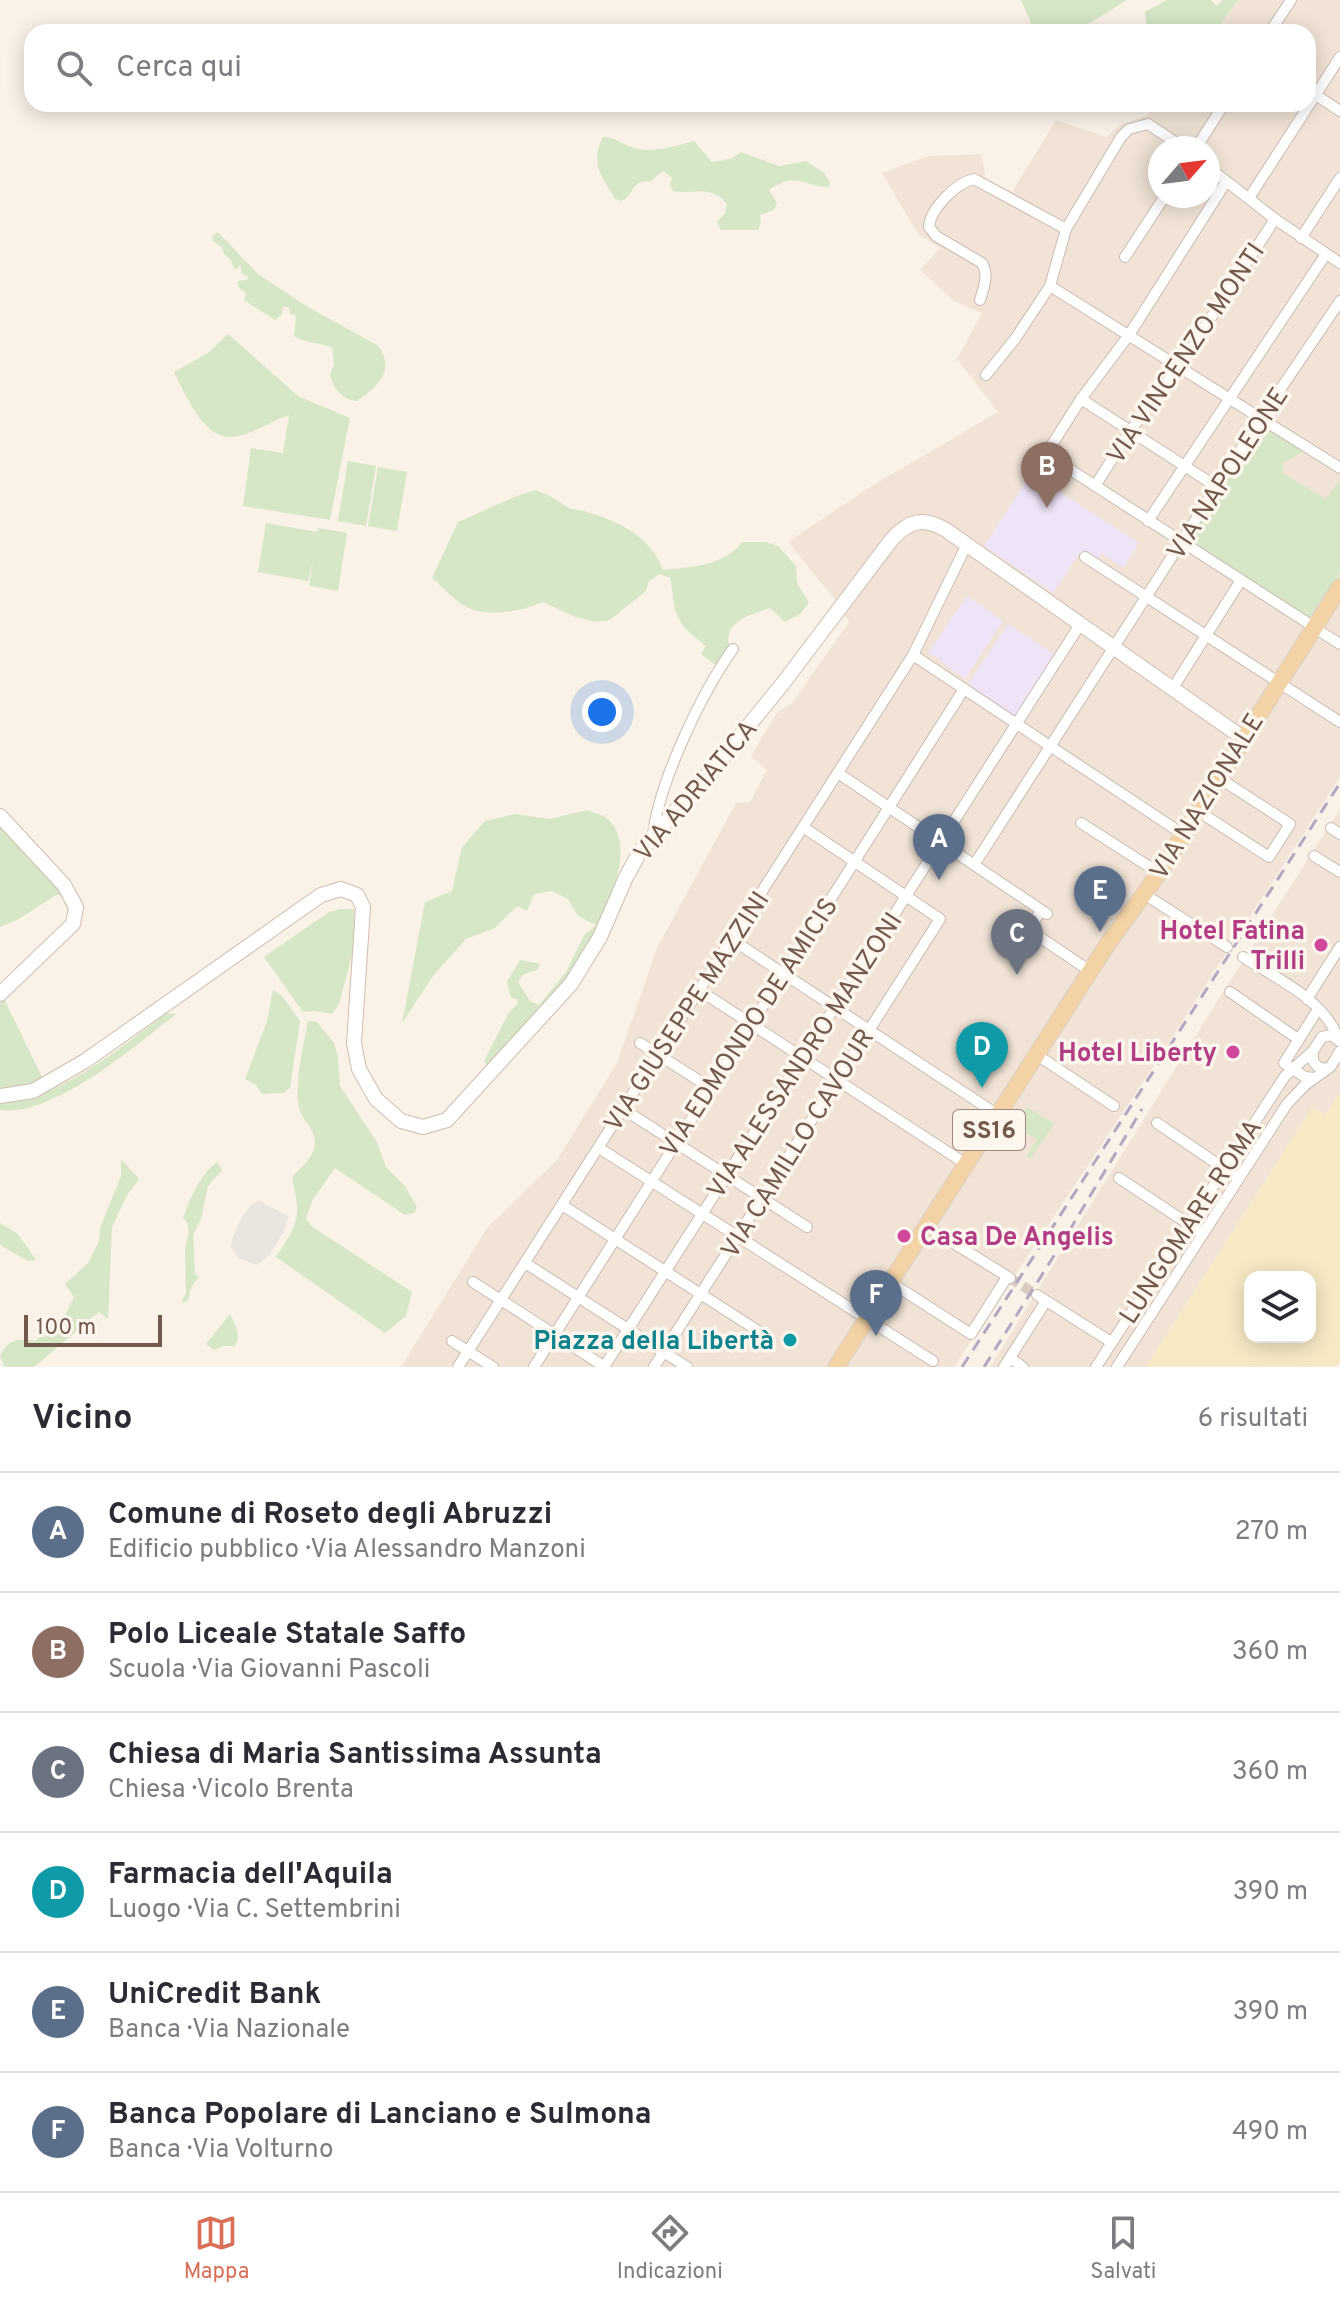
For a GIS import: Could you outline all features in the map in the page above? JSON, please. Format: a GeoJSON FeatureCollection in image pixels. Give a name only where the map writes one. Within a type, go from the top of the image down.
{"type":"FeatureCollection","features":[{"type":"Feature","properties":{"kind":"main road","name":"VIA ADRIATICA"},"geometry":{"type":"LineString","coordinates":[[0,1096],[33,1091],[85,1061],[324,894],[338,888],[349,890],[359,897],[363,907],[354,1043],[361,1074],[376,1099],[410,1126],[426,1127],[441,1123],[453,1115],[567,989],[600,937],[633,861],[784,682],[899,531],[913,522],[925,520],[946,530],[1243,738]]}},
{"type":"Feature","properties":{"kind":"main road","name":"VIA NAZIONALE"},"geometry":{"type":"LineString","coordinates":[[836,1367],[1090,971],[1184,835],[1278,681],[1340,587]]}},
{"type":"Feature","properties":{"kind":"main road"},"geometry":{"type":"LineString","coordinates":[[0,816],[64,885],[76,907],[73,924],[0,994]]}},
{"type":"Feature","properties":{"kind":"street"},"geometry":{"type":"LineString","coordinates":[[1275,24],[1291,0]]}},
{"type":"Feature","properties":{"kind":"street"},"geometry":{"type":"LineString","coordinates":[[1316,87],[1340,57]]}},
{"type":"Feature","properties":{"kind":"street"},"geometry":{"type":"LineString","coordinates":[[1316,95],[1340,111]]}},
{"type":"Feature","properties":{"kind":"street"},"geometry":{"type":"LineString","coordinates":[[1204,136],[1219,112]]}},
{"type":"Feature","properties":{"kind":"street"},"geometry":{"type":"LineString","coordinates":[[1249,198],[1300,112]]}},
{"type":"Feature","properties":{"kind":"street"},"geometry":{"type":"LineString","coordinates":[[986,375],[1015,339],[1050,286],[1066,229],[1121,137],[1129,129],[1148,124],[1166,136]]}},
{"type":"Feature","properties":{"kind":"street"},"geometry":{"type":"LineString","coordinates":[[1220,177],[1340,263]]}},
{"type":"Feature","properties":{"kind":"street"},"geometry":{"type":"LineString","coordinates":[[1301,238],[1340,178]]}},
{"type":"Feature","properties":{"kind":"street"},"geometry":{"type":"LineString","coordinates":[[980,300],[986,279],[982,263],[936,236],[929,227],[930,217],[957,187],[974,179],[1066,229]]}},
{"type":"Feature","properties":{"kind":"street"},"geometry":{"type":"LineString","coordinates":[[1226,182],[1129,335],[1081,399],[1046,454],[1340,644]]}},
{"type":"Feature","properties":{"kind":"street"},"geometry":{"type":"LineString","coordinates":[[1125,257],[1157,208]]}},
{"type":"Feature","properties":{"kind":"street","name":"VIA VINCENZO MONTI"},"geometry":{"type":"LineString","coordinates":[[1095,486],[1130,431],[1179,367],[1275,219]]}},
{"type":"Feature","properties":{"kind":"street"},"geometry":{"type":"LineString","coordinates":[[1148,521],[1326,254]]}},
{"type":"Feature","properties":{"kind":"street"},"geometry":{"type":"LineString","coordinates":[[1050,286],[1340,468]]}},
{"type":"Feature","properties":{"kind":"street","name":"VIA NAPOLEONE"},"geometry":{"type":"LineString","coordinates":[[1115,646],[1340,301]]}},
{"type":"Feature","properties":{"kind":"street"},"geometry":{"type":"LineString","coordinates":[[1081,399],[1217,487]]}},
{"type":"Feature","properties":{"kind":"street","name":"VIA GIUSEPPE MAZZINI"},"geometry":{"type":"LineString","coordinates":[[458,1367],[913,655],[967,544]]}},
{"type":"Feature","properties":{"kind":"street"},"geometry":{"type":"LineString","coordinates":[[1085,557],[1340,722]]}},
{"type":"Feature","properties":{"kind":"street"},"geometry":{"type":"LineString","coordinates":[[1173,688],[1241,580]]}},
{"type":"Feature","properties":{"kind":"street","name":"VIA ALESSANDRO MANZONI"},"geometry":{"type":"LineString","coordinates":[[604,1367],[1081,623]]}},
{"type":"Feature","properties":{"kind":"street"},"geometry":{"type":"LineString","coordinates":[[974,865],[1115,646]]}},
{"type":"Feature","properties":{"kind":"street"},"geometry":{"type":"LineString","coordinates":[[653,835],[657,813],[675,761],[717,671],[733,649]]}},
{"type":"Feature","properties":{"kind":"street"},"geometry":{"type":"LineString","coordinates":[[913,655],[1184,835]]}},
{"type":"Feature","properties":{"kind":"street","name":"VIA EDMONDO DE AMICIS"},"geometry":{"type":"LineString","coordinates":[[534,1367],[964,689]]}},
{"type":"Feature","properties":{"kind":"street"},"geometry":{"type":"LineString","coordinates":[[838,773],[1044,912],[1029,930],[1090,971]]}},
{"type":"Feature","properties":{"kind":"street"},"geometry":{"type":"LineString","coordinates":[[1198,811],[1269,857],[1290,824],[1219,778]]}},
{"type":"Feature","properties":{"kind":"street"},"geometry":{"type":"LineString","coordinates":[[1081,823],[1159,873]]}},
{"type":"Feature","properties":{"kind":"street"},"geometry":{"type":"LineString","coordinates":[[803,827],[906,896]]}},
{"type":"Feature","properties":{"kind":"street"},"geometry":{"type":"LineString","coordinates":[[1314,856],[1340,872]]}},
{"type":"Feature","properties":{"kind":"street"},"geometry":{"type":"LineString","coordinates":[[1144,894],[1227,947]]}},
{"type":"Feature","properties":{"kind":"street","name":"VIA CAMILLO CAVOUR"},"geometry":{"type":"LineString","coordinates":[[654,1367],[940,919],[906,896]]}},
{"type":"Feature","properties":{"kind":"street"},"geometry":{"type":"LineString","coordinates":[[731,939],[998,1115]]}},
{"type":"Feature","properties":{"kind":"street"},"geometry":{"type":"LineString","coordinates":[[1305,998],[1340,947]]}},
{"type":"Feature","properties":{"kind":"street"},"geometry":{"type":"LineString","coordinates":[[1117,1367],[1292,1097],[1333,1064],[1338,1040],[1321,1014],[1305,998],[1243,957]]}},
{"type":"Feature","properties":{"kind":"street"},"geometry":{"type":"LineString","coordinates":[[699,990],[966,1164]]}},
{"type":"Feature","properties":{"kind":"street"},"geometry":{"type":"LineString","coordinates":[[1230,992],[1298,1039]]}},
{"type":"Feature","properties":{"kind":"street"},"geometry":{"type":"LineString","coordinates":[[1314,1078],[1293,1074],[1284,1061],[1298,1039],[1321,1014]]}},
{"type":"Feature","properties":{"kind":"street"},"geometry":{"type":"LineString","coordinates":[[1321,1014],[1340,1022]]}},
{"type":"Feature","properties":{"kind":"street"},"geometry":{"type":"LineString","coordinates":[[1321,1014],[1314,1050],[1318,1067],[1333,1064]]}},
{"type":"Feature","properties":{"kind":"street"},"geometry":{"type":"LineString","coordinates":[[1292,1097],[1293,1074],[1322,1037],[1338,1040]]}},
{"type":"Feature","properties":{"kind":"street"},"geometry":{"type":"LineString","coordinates":[[640,1043],[709,1087]]}},
{"type":"Feature","properties":{"kind":"street"},"geometry":{"type":"LineString","coordinates":[[1037,1055],[1114,1106]]}},
{"type":"Feature","properties":{"kind":"street","name":"LUNGOMARE ROMA"},"geometry":{"type":"LineString","coordinates":[[1096,1367],[1225,1170],[1293,1074]]}},
{"type":"Feature","properties":{"kind":"street"},"geometry":{"type":"LineString","coordinates":[[623,1109],[807,1227]]}},
{"type":"Feature","properties":{"kind":"street"},"geometry":{"type":"LineString","coordinates":[[1157,1123],[1238,1178]]}},
{"type":"Feature","properties":{"kind":"street"},"geometry":{"type":"LineString","coordinates":[[599,1148],[933,1361]]}},
{"type":"Feature","properties":{"kind":"street"},"geometry":{"type":"LineString","coordinates":[[1119,1178],[1202,1233]]}},
{"type":"Feature","properties":{"kind":"street"},"geometry":{"type":"LineString","coordinates":[[562,1205],[763,1334]]}},
{"type":"Feature","properties":{"kind":"street"},"geometry":{"type":"LineString","coordinates":[[890,1282],[971,1334],[1009,1278],[926,1226]]}},
{"type":"Feature","properties":{"kind":"street"},"geometry":{"type":"LineString","coordinates":[[525,1263],[687,1367]]}},
{"type":"Feature","properties":{"kind":"street"},"geometry":{"type":"LineString","coordinates":[[473,1282],[604,1367]]}},
{"type":"Feature","properties":{"kind":"street"},"geometry":{"type":"LineString","coordinates":[[1023,1367],[1007,1363],[1041,1298],[1111,1342]]}},
{"type":"Feature","properties":{"kind":"street"},"geometry":{"type":"LineString","coordinates":[[452,1341],[493,1367]]}},
{"type":"Feature","properties":{"kind":"shaded area"},"geometry":{"type":"Polygon","coordinates":[[[1238,0],[1340,0],[1340,777],[954,1367],[401,1367],[487,1228],[557,1160],[617,1063],[657,948],[736,803],[750,802],[767,770],[751,756],[776,714],[792,703],[849,622],[837,602],[788,542],[870,487],[998,412],[957,359],[982,313],[954,301],[920,270],[940,248],[918,234],[882,173],[928,156],[981,154],[986,178],[1012,192],[1056,120],[1106,137],[1120,125],[1150,112],[1316,112],[1316,24],[1221,24],[1238,0]]]}},
{"type":"Feature","properties":{"kind":"shaded area"},"geometry":{"type":"Polygon","coordinates":[[[1031,473],[1139,543],[1123,568],[1101,553],[1096,561],[1080,552],[1053,593],[984,546],[1031,473]]]}},
{"type":"Feature","properties":{"kind":"shaded area"},"geometry":{"type":"Polygon","coordinates":[[[967,596],[1003,621],[965,679],[928,652],[967,596]]]}},
{"type":"Feature","properties":{"kind":"shaded area"},"geometry":{"type":"Polygon","coordinates":[[[1008,624],[1055,655],[1015,716],[968,684],[1008,624]]]}},
{"type":"Feature","properties":{"kind":"shaded area"},"geometry":{"type":"Polygon","coordinates":[[[1340,809],[1340,1092],[1325,1115],[1312,1108],[1146,1367],[990,1367],[1211,1011],[1340,809]]]}},
{"type":"Feature","properties":{"kind":"shaded area"},"geometry":{"type":"Polygon","coordinates":[[[259,1201],[289,1216],[269,1256],[257,1265],[238,1258],[231,1247],[243,1215],[259,1201]]]}},
{"type":"Feature","properties":{"kind":"green space"},"geometry":{"type":"Polygon","coordinates":[[[1021,0],[1127,0],[1088,24],[1032,24],[1021,0]]]}},
{"type":"Feature","properties":{"kind":"green space"},"geometry":{"type":"Polygon","coordinates":[[[1167,0],[1211,0],[1216,6],[1223,0],[1238,0],[1221,24],[1146,24],[1145,12],[1167,0]]]}},
{"type":"Feature","properties":{"kind":"green space"},"geometry":{"type":"Polygon","coordinates":[[[603,137],[648,150],[694,141],[712,162],[730,159],[741,152],[779,166],[806,161],[824,173],[830,182],[829,187],[794,180],[779,184],[769,190],[777,203],[774,210],[760,215],[758,230],[721,230],[717,222],[725,213],[727,204],[709,192],[673,191],[670,185],[672,178],[663,171],[651,181],[636,185],[622,201],[615,199],[597,162],[603,137]]]}},
{"type":"Feature","properties":{"kind":"green space"},"geometry":{"type":"Polygon","coordinates":[[[218,232],[258,274],[308,307],[377,345],[385,362],[378,384],[356,401],[342,396],[330,375],[334,364],[332,348],[294,336],[296,316],[290,314],[289,308],[283,306],[282,314],[275,320],[244,300],[246,293],[238,287],[238,281],[247,280],[248,277],[241,273],[241,265],[235,270],[222,247],[213,241],[212,236],[218,232]]]}},
{"type":"Feature","properties":{"kind":"green space"},"geometry":{"type":"Polygon","coordinates":[[[228,334],[298,396],[350,418],[330,520],[243,506],[251,448],[283,453],[289,415],[246,434],[220,435],[203,422],[174,372],[208,353],[228,334]]]}},
{"type":"Feature","properties":{"kind":"green space"},"geometry":{"type":"Polygon","coordinates":[[[1262,421],[1304,451],[1284,462],[1284,474],[1326,499],[1340,479],[1340,573],[1310,619],[1184,542],[1262,421]]]}},
{"type":"Feature","properties":{"kind":"green space"},"geometry":{"type":"Polygon","coordinates":[[[348,461],[376,466],[366,526],[338,521],[348,461]]]}},
{"type":"Feature","properties":{"kind":"green space"},"geometry":{"type":"Polygon","coordinates":[[[378,467],[407,472],[397,531],[368,526],[378,467]]]}},
{"type":"Feature","properties":{"kind":"green space"},"geometry":{"type":"Polygon","coordinates":[[[536,490],[569,508],[599,516],[632,532],[651,548],[663,570],[717,561],[742,542],[765,542],[778,546],[796,566],[797,583],[809,603],[800,614],[785,622],[770,608],[738,622],[729,633],[730,651],[717,666],[701,654],[706,646],[680,620],[674,606],[670,578],[660,574],[649,581],[646,591],[610,620],[595,622],[543,602],[505,612],[475,610],[458,601],[432,578],[458,522],[536,490]]]}},
{"type":"Feature","properties":{"kind":"green space"},"geometry":{"type":"Polygon","coordinates":[[[266,523],[317,532],[318,528],[347,533],[338,591],[309,586],[313,561],[308,581],[258,572],[266,523]]]}},
{"type":"Feature","properties":{"kind":"green space"},"geometry":{"type":"Polygon","coordinates":[[[587,810],[605,817],[614,827],[620,854],[615,885],[597,924],[603,928],[579,971],[490,1068],[484,1061],[508,1014],[518,1003],[517,999],[511,998],[507,981],[520,960],[540,964],[537,970],[524,974],[518,982],[531,1002],[539,1005],[566,972],[584,935],[596,925],[578,916],[568,899],[552,891],[534,894],[527,911],[517,906],[495,928],[466,939],[433,976],[402,1023],[425,902],[452,891],[462,847],[485,821],[515,814],[550,819],[587,810]]]}},
{"type":"Feature","properties":{"kind":"green space"},"geometry":{"type":"Polygon","coordinates":[[[0,820],[73,903],[66,907],[61,895],[56,895],[0,927],[0,820]]]}},
{"type":"Feature","properties":{"kind":"green space"},"geometry":{"type":"Polygon","coordinates":[[[354,909],[357,936],[339,1004],[332,1014],[303,1012],[264,957],[329,912],[354,909]]]}},
{"type":"Feature","properties":{"kind":"green space"},"geometry":{"type":"Polygon","coordinates":[[[273,990],[283,997],[300,1021],[290,1088],[283,1093],[262,1094],[256,1085],[245,1079],[267,1021],[273,990]]]}},
{"type":"Feature","properties":{"kind":"green space"},"geometry":{"type":"Polygon","coordinates":[[[4,999],[44,1081],[31,1087],[0,1090],[0,1002],[4,999]]]}},
{"type":"Feature","properties":{"kind":"green space"},"geometry":{"type":"Polygon","coordinates":[[[167,1013],[176,1014],[117,1060],[69,1091],[21,1109],[0,1110],[0,1103],[45,1092],[88,1070],[167,1013]]]}},
{"type":"Feature","properties":{"kind":"green space"},"geometry":{"type":"Polygon","coordinates":[[[308,1021],[317,1022],[334,1043],[340,1086],[377,1142],[386,1167],[405,1186],[417,1207],[414,1213],[405,1215],[335,1168],[313,1199],[306,1218],[311,1226],[412,1292],[406,1316],[385,1333],[276,1257],[296,1219],[297,1202],[292,1177],[312,1154],[315,1140],[298,1102],[299,1072],[308,1021]]]}},
{"type":"Feature","properties":{"kind":"green space"},"geometry":{"type":"Polygon","coordinates":[[[1028,1107],[1054,1124],[1030,1159],[1027,1156],[1037,1139],[1014,1127],[1028,1107]]]}},
{"type":"Feature","properties":{"kind":"green space"},"geometry":{"type":"Polygon","coordinates":[[[121,1159],[139,1179],[127,1195],[112,1227],[108,1319],[99,1312],[34,1367],[5,1367],[0,1357],[10,1343],[35,1341],[65,1315],[74,1297],[65,1284],[88,1263],[99,1242],[100,1228],[121,1176],[121,1159]]]}},
{"type":"Feature","properties":{"kind":"green space"},"geometry":{"type":"Polygon","coordinates":[[[217,1162],[222,1170],[208,1186],[201,1219],[193,1235],[195,1274],[199,1277],[191,1287],[188,1301],[181,1303],[186,1293],[185,1247],[189,1233],[183,1218],[200,1180],[217,1162]]]}},
{"type":"Feature","properties":{"kind":"green space"},"geometry":{"type":"Polygon","coordinates":[[[0,1223],[18,1234],[36,1260],[28,1261],[0,1245],[0,1223]]]}},
{"type":"Feature","properties":{"kind":"green space"},"geometry":{"type":"Polygon","coordinates":[[[230,1314],[237,1330],[237,1342],[235,1346],[214,1350],[206,1344],[230,1314]]]}},
{"type":"Feature","properties":{"kind":"sand"},"geometry":{"type":"Polygon","coordinates":[[[1340,1092],[1340,1362],[1336,1367],[1146,1367],[1312,1108],[1325,1115],[1340,1092]]]}},
{"type":"Feature","properties":{"kind":"tunnel"},"geometry":{"type":"LineString","coordinates":[[1010,1278],[1037,1295]]}},
{"type":"Feature","properties":{"kind":"railway"},"geometry":{"type":"LineString","coordinates":[[962,1367],[1340,783]]}},
{"type":"Feature","properties":{"kind":"railway"},"geometry":{"type":"LineString","coordinates":[[984,1367],[1142,1109]]}},
{"type":"Feature","properties":{"kind":"place","name":"Polo Liceale Statale Saffo"},"geometry":{"type":"Point","coordinates":[1047,508]}},
{"type":"Feature","properties":{"kind":"place","name":"Comune di Roseto degli Abruzzi"},"geometry":{"type":"Point","coordinates":[939,880]}},
{"type":"Feature","properties":{"kind":"place","name":"UniCredit Bank"},"geometry":{"type":"Point","coordinates":[1100,932]}},
{"type":"Feature","properties":{"kind":"place","name":"Hotel Fatina Trilli"},"geometry":{"type":"Point","coordinates":[1321,945]}},
{"type":"Feature","properties":{"kind":"place","name":"Chiesa di Maria Santissima Assunta"},"geometry":{"type":"Point","coordinates":[1017,975]}},
{"type":"Feature","properties":{"kind":"place","name":"Hotel Liberty"},"geometry":{"type":"Point","coordinates":[1233,1052]}},
{"type":"Feature","properties":{"kind":"place","name":"Farmacia dell'Aquila"},"geometry":{"type":"Point","coordinates":[982,1088]}},
{"type":"Feature","properties":{"kind":"place","name":"Casa De Angelis"},"geometry":{"type":"Point","coordinates":[904,1236]}},
{"type":"Feature","properties":{"kind":"place","name":"Banca Popolare di Lanciano e Sulmona"},"geometry":{"type":"Point","coordinates":[876,1336]}},
{"type":"Feature","properties":{"kind":"place","name":"Piazza della Libertà"},"geometry":{"type":"Point","coordinates":[790,1340]}}]}
